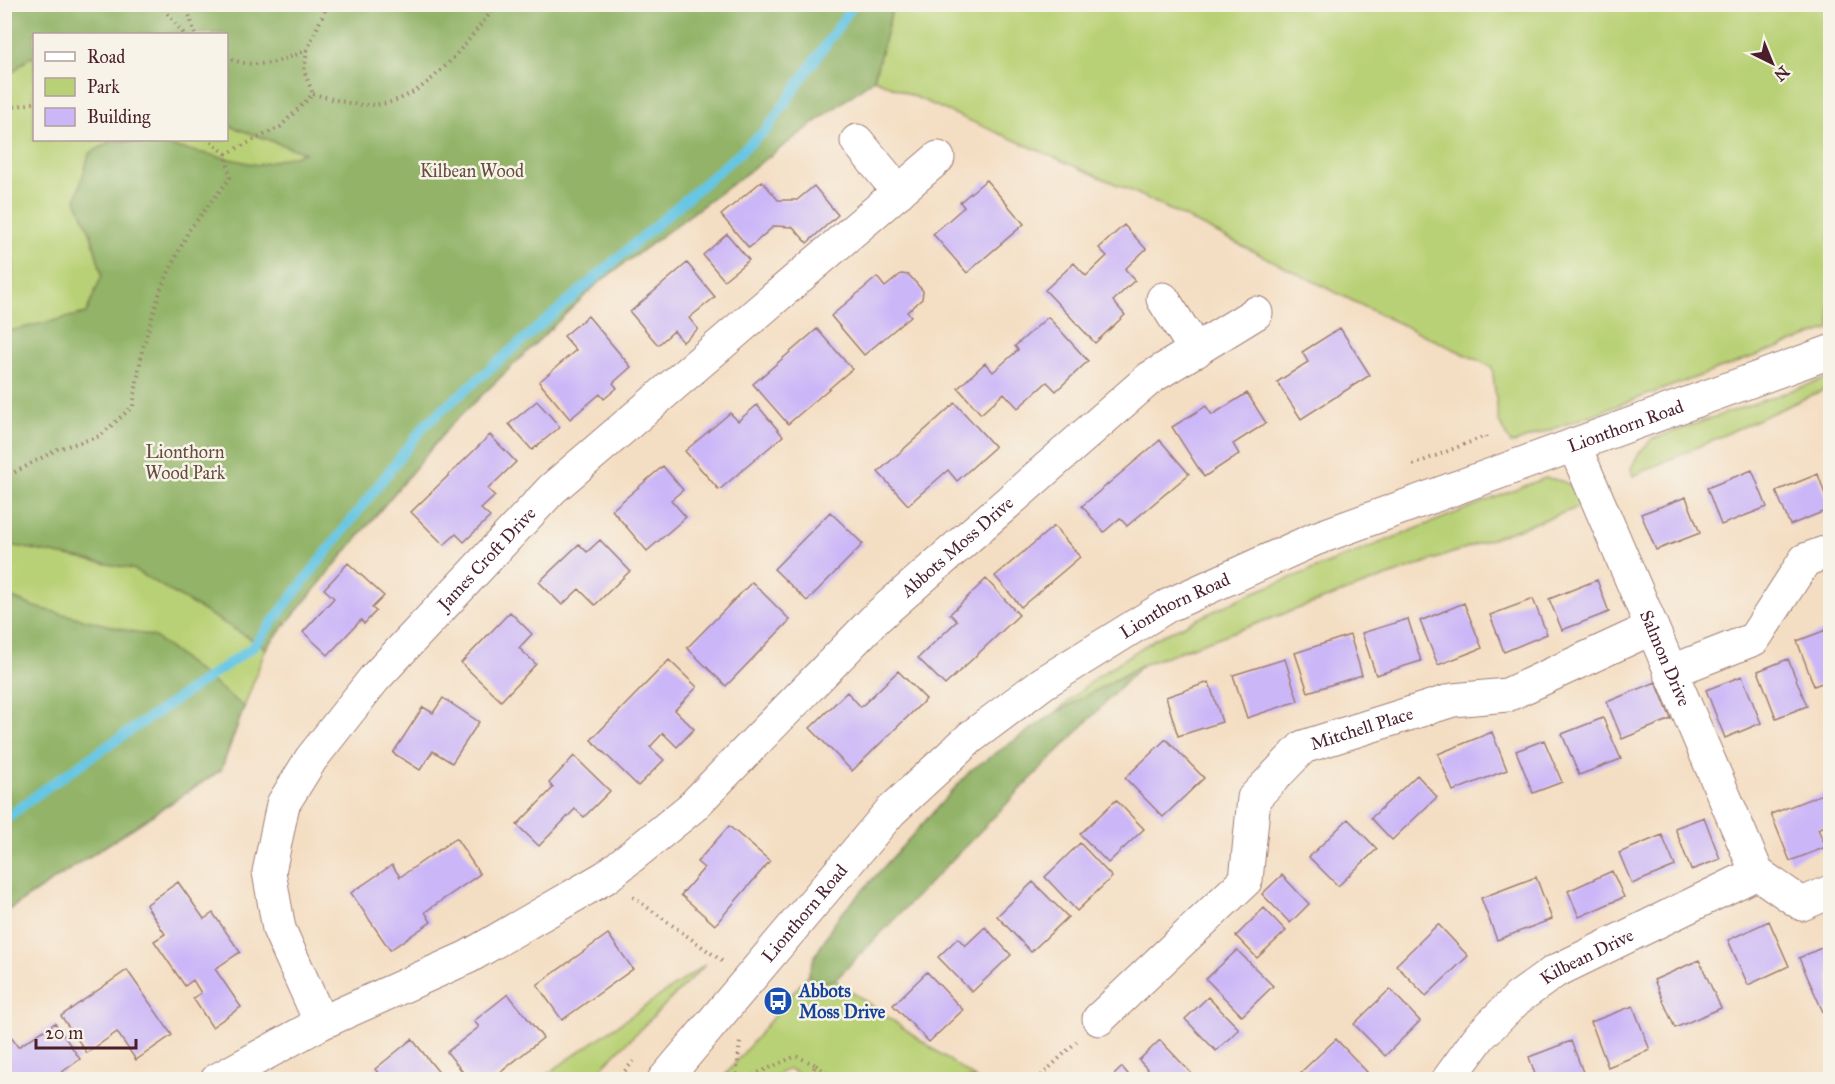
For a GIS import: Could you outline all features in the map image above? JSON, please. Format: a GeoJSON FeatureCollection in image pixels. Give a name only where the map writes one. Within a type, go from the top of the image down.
{"type":"FeatureCollection","features":[{"type":"Feature","properties":{"kind":"street"},"geometry":{"type":"LineString","coordinates":[[856,141],[899,192]]}},
{"type":"Feature","properties":{"kind":"street","name":"James Croft Drive"},"geometry":{"type":"LineString","coordinates":[[321,1023],[279,929],[269,872],[283,804],[311,759],[374,680],[552,489],[938,158]]}},
{"type":"Feature","properties":{"kind":"street"},"geometry":{"type":"LineString","coordinates":[[1163,299],[1196,351]]}},
{"type":"Feature","properties":{"kind":"street","name":"Abbots Moss Drive"},"geometry":{"type":"LineString","coordinates":[[217,1080],[321,1023],[468,957],[606,877],[691,808],[877,616],[1150,378],[1256,313]]}},
{"type":"Feature","properties":{"kind":"street","name":"Lionthorn Road"},"geometry":{"type":"LineString","coordinates":[[664,1080],[890,812],[970,737],[1043,683],[1177,601],[1315,539],[1830,352]]}},
{"type":"Feature","properties":{"kind":"street","name":"Salmon Drive"},"geometry":{"type":"LineString","coordinates":[[1574,445],[1757,873]]}},
{"type":"Feature","properties":{"kind":"street"},"geometry":{"type":"LineString","coordinates":[[1670,672],[1754,639],[1804,560],[1830,551]]}},
{"type":"Feature","properties":{"kind":"street","name":"Mitchell Place"},"geometry":{"type":"LineString","coordinates":[[1099,1019],[1246,880],[1254,798],[1303,747],[1453,700],[1507,695],[1652,628]]}},
{"type":"Feature","properties":{"kind":"street"},"geometry":{"type":"LineString","coordinates":[[1757,873],[1802,904],[1830,892]]}},
{"type":"Feature","properties":{"kind":"street","name":"Kilbean Drive"},"geometry":{"type":"LineString","coordinates":[[1448,1080],[1480,1036],[1518,998],[1554,972],[1757,873]]}},
{"type":"Feature","properties":{"kind":"path"},"geometry":{"type":"LineString","coordinates":[[160,4],[183,33]]}},
{"type":"Feature","properties":{"kind":"path"},"geometry":{"type":"LineString","coordinates":[[186,4],[195,33]]}},
{"type":"Feature","properties":{"kind":"path"},"geometry":{"type":"LineString","coordinates":[[313,94],[304,71],[307,50],[328,4]]}},
{"type":"Feature","properties":{"kind":"path"},"geometry":{"type":"LineString","coordinates":[[313,94],[352,104],[368,105],[405,97],[422,88],[498,4]]}},
{"type":"Feature","properties":{"kind":"path"},"geometry":{"type":"LineString","coordinates":[[228,58],[238,63],[276,64],[307,50]]}},
{"type":"Feature","properties":{"kind":"path"},"geometry":{"type":"LineString","coordinates":[[226,154],[280,127],[313,94]]}},
{"type":"Feature","properties":{"kind":"path"},"geometry":{"type":"LineString","coordinates":[[4,112],[12,107],[33,103]]}},
{"type":"Feature","properties":{"kind":"path"},"geometry":{"type":"LineString","coordinates":[[4,478],[58,449],[100,436],[133,406],[142,351],[161,288],[189,230],[230,178],[226,154],[211,141]]}},
{"type":"Feature","properties":{"kind":"path"},"geometry":{"type":"LineString","coordinates":[[606,877],[725,963]]}},
{"type":"Feature","properties":{"kind":"path"},"geometry":{"type":"LineString","coordinates":[[734,1052],[749,1035]]}},
{"type":"Feature","properties":{"kind":"path"},"geometry":{"type":"LineString","coordinates":[[736,1080],[741,1043]]}},
{"type":"Feature","properties":{"kind":"path"},"geometry":{"type":"LineString","coordinates":[[742,1080],[796,1056],[816,1065],[836,1080]]}},
{"type":"Feature","properties":{"kind":"path"},"geometry":{"type":"LineString","coordinates":[[1037,1080],[1053,1064]]}},
{"type":"Feature","properties":{"kind":"path"},"geometry":{"type":"LineString","coordinates":[[807,1080],[816,1065]]}},
{"type":"Feature","properties":{"kind":"green space","name":"Kilbean Wood"},"geometry":{"type":"Polygon","coordinates":[[[5,4],[942,4],[929,13],[893,6],[874,79],[598,283],[449,427],[266,648],[133,569],[15,546],[5,547],[5,332],[86,313],[102,275],[91,234],[76,200],[89,154],[111,141],[160,144],[258,165],[305,153],[228,125],[228,33],[33,33],[33,58],[30,57],[5,79],[5,4]]]}},
{"type":"Feature","properties":{"kind":"green space"},"geometry":{"type":"Polygon","coordinates":[[[942,4],[1830,5],[1830,329],[1511,444],[1499,422],[1492,367],[1375,312],[1134,192],[874,79],[893,6],[929,13],[942,4]]]}},
{"type":"Feature","properties":{"kind":"green space","name":"Lionthorn Wood Park"},"geometry":{"type":"Polygon","coordinates":[[[30,57],[33,58],[33,141],[228,141],[228,125],[306,153],[449,427],[266,648],[221,770],[5,912],[4,79],[30,57]]]}},
{"type":"Feature","properties":{"kind":"green space"},"geometry":{"type":"Polygon","coordinates":[[[4,239],[13,260],[11,291],[5,296],[4,239]]]}},
{"type":"Feature","properties":{"kind":"green space"},"geometry":{"type":"Polygon","coordinates":[[[1830,377],[1830,387],[1633,476],[1631,468],[1640,452],[1652,439],[1830,377]]]}},
{"type":"Feature","properties":{"kind":"green space"},"geometry":{"type":"Polygon","coordinates":[[[1545,478],[1559,480],[1570,485],[1585,505],[1142,665],[1055,713],[1095,678],[1155,639],[1250,594],[1545,478]]]}},
{"type":"Feature","properties":{"kind":"green space"},"geometry":{"type":"Polygon","coordinates":[[[5,595],[35,607],[155,637],[244,707],[221,770],[5,912],[5,595]]]}},
{"type":"Feature","properties":{"kind":"green space"},"geometry":{"type":"Polygon","coordinates":[[[1142,665],[835,980],[817,983],[808,975],[814,958],[836,920],[971,770],[1055,713],[1142,665]]]}},
{"type":"Feature","properties":{"kind":"green space"},"geometry":{"type":"Polygon","coordinates":[[[706,964],[590,1079],[540,1079],[706,964]]]}},
{"type":"Feature","properties":{"kind":"green space"},"geometry":{"type":"Polygon","coordinates":[[[808,975],[817,983],[835,980],[976,1079],[808,1079],[789,1069],[767,1079],[721,1080],[808,975]]]}},
{"type":"Feature","properties":{"kind":"building"},"geometry":{"type":"Polygon","coordinates":[[[986,180],[1024,224],[967,273],[933,234],[964,207],[960,202],[986,180]]]}},
{"type":"Feature","properties":{"kind":"building"},"geometry":{"type":"Polygon","coordinates":[[[762,181],[778,200],[797,200],[814,186],[838,215],[807,243],[793,227],[774,226],[749,248],[721,215],[762,181]]]}},
{"type":"Feature","properties":{"kind":"building"},"geometry":{"type":"Polygon","coordinates":[[[1124,225],[1146,249],[1125,269],[1135,280],[1113,301],[1125,315],[1095,343],[1045,290],[1074,263],[1086,276],[1107,256],[1099,248],[1124,225]]]}},
{"type":"Feature","properties":{"kind":"building"},"geometry":{"type":"Polygon","coordinates":[[[727,234],[749,260],[724,280],[703,255],[727,234]]]}},
{"type":"Feature","properties":{"kind":"building"},"geometry":{"type":"Polygon","coordinates":[[[687,263],[715,297],[689,318],[698,329],[683,342],[674,331],[658,345],[630,312],[687,263]]]}},
{"type":"Feature","properties":{"kind":"building"},"geometry":{"type":"Polygon","coordinates":[[[901,274],[909,275],[923,291],[922,299],[907,312],[911,316],[864,355],[831,316],[877,277],[885,287],[901,274]]]}},
{"type":"Feature","properties":{"kind":"building"},"geometry":{"type":"Polygon","coordinates":[[[588,316],[631,367],[613,383],[617,388],[604,399],[600,394],[570,419],[539,382],[576,350],[564,336],[588,316]]]}},
{"type":"Feature","properties":{"kind":"building"},"geometry":{"type":"Polygon","coordinates":[[[1048,317],[1088,361],[1056,391],[1047,382],[1018,408],[1004,393],[981,414],[958,388],[985,363],[993,372],[1018,350],[1015,346],[1048,317]]]}},
{"type":"Feature","properties":{"kind":"building"},"geometry":{"type":"Polygon","coordinates":[[[1340,328],[1370,375],[1301,419],[1277,382],[1308,362],[1302,352],[1340,328]]]}},
{"type":"Feature","properties":{"kind":"building"},"geometry":{"type":"Polygon","coordinates":[[[817,329],[852,369],[788,424],[753,384],[817,329]]]}},
{"type":"Feature","properties":{"kind":"building"},"geometry":{"type":"Polygon","coordinates":[[[1247,393],[1266,423],[1233,444],[1239,454],[1204,477],[1172,427],[1206,406],[1212,415],[1247,393]]]}},
{"type":"Feature","properties":{"kind":"building"},"geometry":{"type":"Polygon","coordinates":[[[537,401],[560,427],[532,450],[509,424],[537,401]]]}},
{"type":"Feature","properties":{"kind":"building"},"geometry":{"type":"Polygon","coordinates":[[[955,403],[995,447],[957,481],[948,470],[908,505],[878,472],[955,403]]]}},
{"type":"Feature","properties":{"kind":"building"},"geometry":{"type":"Polygon","coordinates":[[[757,405],[783,436],[719,490],[685,451],[730,413],[738,421],[757,405]]]}},
{"type":"Feature","properties":{"kind":"building"},"geometry":{"type":"Polygon","coordinates":[[[490,435],[516,462],[488,489],[495,496],[481,509],[490,517],[464,542],[456,534],[444,545],[411,512],[490,435]]]}},
{"type":"Feature","properties":{"kind":"building"},"geometry":{"type":"Polygon","coordinates":[[[1160,440],[1189,474],[1127,526],[1120,518],[1104,532],[1082,506],[1160,440]]]}},
{"type":"Feature","properties":{"kind":"building"},"geometry":{"type":"Polygon","coordinates":[[[663,466],[683,490],[671,500],[686,517],[647,551],[612,510],[663,466]]]}},
{"type":"Feature","properties":{"kind":"building"},"geometry":{"type":"Polygon","coordinates":[[[1752,470],[1767,507],[1721,525],[1707,488],[1752,470]]]}},
{"type":"Feature","properties":{"kind":"building"},"geometry":{"type":"Polygon","coordinates":[[[1818,474],[1830,509],[1790,525],[1776,491],[1818,474]]]}},
{"type":"Feature","properties":{"kind":"building"},"geometry":{"type":"Polygon","coordinates":[[[1686,497],[1700,533],[1656,550],[1641,514],[1686,497]]]}},
{"type":"Feature","properties":{"kind":"building"},"geometry":{"type":"Polygon","coordinates":[[[830,512],[863,544],[807,601],[774,569],[830,512]]]}},
{"type":"Feature","properties":{"kind":"building"},"geometry":{"type":"Polygon","coordinates":[[[1054,526],[1080,557],[1021,607],[995,576],[1054,526]]]}},
{"type":"Feature","properties":{"kind":"building"},"geometry":{"type":"Polygon","coordinates":[[[600,540],[630,571],[595,605],[579,589],[562,605],[539,582],[579,544],[587,552],[600,540]]]}},
{"type":"Feature","properties":{"kind":"building"},"geometry":{"type":"Polygon","coordinates":[[[348,563],[384,596],[372,608],[376,611],[364,624],[361,620],[328,655],[303,632],[334,598],[324,589],[348,563]]]}},
{"type":"Feature","properties":{"kind":"building"},"geometry":{"type":"Polygon","coordinates":[[[986,579],[1019,615],[945,685],[918,658],[957,621],[950,614],[986,579]]]}},
{"type":"Feature","properties":{"kind":"building"},"geometry":{"type":"Polygon","coordinates":[[[1597,580],[1609,612],[1562,630],[1549,599],[1597,580]]]}},
{"type":"Feature","properties":{"kind":"building"},"geometry":{"type":"Polygon","coordinates":[[[752,582],[790,620],[726,686],[687,648],[752,582]]]}},
{"type":"Feature","properties":{"kind":"building"},"geometry":{"type":"Polygon","coordinates":[[[1533,599],[1547,634],[1504,652],[1490,615],[1533,599]]]}},
{"type":"Feature","properties":{"kind":"building"},"geometry":{"type":"Polygon","coordinates":[[[1464,603],[1482,648],[1438,665],[1420,621],[1464,603]]]}},
{"type":"Feature","properties":{"kind":"building"},"geometry":{"type":"Polygon","coordinates":[[[510,612],[532,634],[519,648],[536,664],[501,701],[461,663],[510,612]]]}},
{"type":"Feature","properties":{"kind":"building"},"geometry":{"type":"Polygon","coordinates":[[[1408,619],[1421,661],[1376,675],[1362,633],[1408,619]]]}},
{"type":"Feature","properties":{"kind":"building"},"geometry":{"type":"Polygon","coordinates":[[[1826,630],[1830,640],[1830,680],[1814,686],[1797,641],[1826,630]]]}},
{"type":"Feature","properties":{"kind":"building"},"geometry":{"type":"Polygon","coordinates":[[[1350,635],[1362,675],[1308,692],[1295,653],[1350,635]]]}},
{"type":"Feature","properties":{"kind":"building"},"geometry":{"type":"Polygon","coordinates":[[[1285,659],[1298,701],[1247,718],[1233,675],[1285,659]]]}},
{"type":"Feature","properties":{"kind":"building"},"geometry":{"type":"Polygon","coordinates":[[[1788,659],[1807,706],[1776,718],[1758,671],[1788,659]]]}},
{"type":"Feature","properties":{"kind":"building"},"geometry":{"type":"Polygon","coordinates":[[[669,660],[697,687],[675,710],[694,729],[677,747],[663,733],[650,747],[664,760],[638,786],[591,740],[669,660]]]}},
{"type":"Feature","properties":{"kind":"building"},"geometry":{"type":"Polygon","coordinates":[[[898,671],[926,699],[852,771],[810,728],[847,692],[861,707],[898,671]]]}},
{"type":"Feature","properties":{"kind":"building"},"geometry":{"type":"Polygon","coordinates":[[[1742,676],[1761,723],[1725,738],[1706,690],[1742,676]]]}},
{"type":"Feature","properties":{"kind":"building"},"geometry":{"type":"Polygon","coordinates":[[[1209,682],[1222,722],[1178,736],[1166,697],[1209,682]]]}},
{"type":"Feature","properties":{"kind":"building"},"geometry":{"type":"Polygon","coordinates":[[[1656,682],[1671,719],[1622,739],[1607,702],[1656,682]]]}},
{"type":"Feature","properties":{"kind":"building"},"geometry":{"type":"Polygon","coordinates":[[[443,698],[479,722],[452,763],[433,751],[420,770],[393,753],[423,707],[433,713],[443,698]]]}},
{"type":"Feature","properties":{"kind":"building"},"geometry":{"type":"Polygon","coordinates":[[[1603,718],[1621,759],[1579,775],[1562,734],[1603,718]]]}},
{"type":"Feature","properties":{"kind":"building"},"geometry":{"type":"Polygon","coordinates":[[[1492,732],[1507,770],[1453,791],[1438,754],[1492,732]]]}},
{"type":"Feature","properties":{"kind":"building"},"geometry":{"type":"Polygon","coordinates":[[[1166,739],[1204,778],[1163,817],[1125,778],[1166,739]]]}},
{"type":"Feature","properties":{"kind":"building"},"geometry":{"type":"Polygon","coordinates":[[[1544,740],[1562,782],[1533,793],[1516,751],[1544,740]]]}},
{"type":"Feature","properties":{"kind":"building"},"geometry":{"type":"Polygon","coordinates":[[[574,756],[610,791],[584,817],[575,809],[539,846],[517,825],[553,788],[549,783],[574,756]]]}},
{"type":"Feature","properties":{"kind":"building"},"geometry":{"type":"Polygon","coordinates":[[[1417,775],[1437,797],[1392,840],[1371,818],[1417,775]]]}},
{"type":"Feature","properties":{"kind":"building"},"geometry":{"type":"Polygon","coordinates":[[[1830,791],[1830,824],[1818,829],[1826,847],[1790,861],[1771,814],[1830,791]]]}},
{"type":"Feature","properties":{"kind":"building"},"geometry":{"type":"Polygon","coordinates":[[[1116,800],[1144,829],[1108,863],[1080,834],[1116,800]]]}},
{"type":"Feature","properties":{"kind":"building"},"geometry":{"type":"Polygon","coordinates":[[[1704,817],[1720,859],[1691,870],[1675,828],[1704,817]]]}},
{"type":"Feature","properties":{"kind":"building"},"geometry":{"type":"Polygon","coordinates":[[[1348,819],[1377,849],[1338,886],[1309,857],[1348,819]]]}},
{"type":"Feature","properties":{"kind":"building"},"geometry":{"type":"Polygon","coordinates":[[[729,826],[770,861],[715,925],[681,895],[704,868],[697,862],[729,826]]]}},
{"type":"Feature","properties":{"kind":"building"},"geometry":{"type":"Polygon","coordinates":[[[1662,835],[1675,866],[1632,884],[1619,853],[1662,835]]]}},
{"type":"Feature","properties":{"kind":"building"},"geometry":{"type":"Polygon","coordinates":[[[456,838],[480,874],[425,912],[431,922],[390,950],[351,893],[392,865],[400,877],[456,838]]]}},
{"type":"Feature","properties":{"kind":"building"},"geometry":{"type":"Polygon","coordinates":[[[1080,843],[1112,877],[1077,911],[1045,877],[1080,843]]]}},
{"type":"Feature","properties":{"kind":"building"},"geometry":{"type":"Polygon","coordinates":[[[1612,871],[1624,897],[1579,917],[1568,891],[1612,871]]]}},
{"type":"Feature","properties":{"kind":"building"},"geometry":{"type":"Polygon","coordinates":[[[1282,875],[1309,904],[1290,923],[1262,894],[1282,875]]]}},
{"type":"Feature","properties":{"kind":"building"},"geometry":{"type":"Polygon","coordinates":[[[1536,877],[1552,919],[1497,940],[1481,898],[1536,877]]]}},
{"type":"Feature","properties":{"kind":"building"},"geometry":{"type":"Polygon","coordinates":[[[178,882],[204,919],[213,913],[240,952],[215,969],[241,1007],[212,1027],[193,998],[201,993],[193,980],[185,986],[154,941],[165,934],[146,905],[178,882]]]}},
{"type":"Feature","properties":{"kind":"building"},"geometry":{"type":"Polygon","coordinates":[[[1033,882],[1068,917],[1031,952],[997,916],[1033,882]]]}},
{"type":"Feature","properties":{"kind":"building"},"geometry":{"type":"Polygon","coordinates":[[[1264,908],[1286,931],[1257,958],[1236,936],[1264,908]]]}},
{"type":"Feature","properties":{"kind":"building"},"geometry":{"type":"Polygon","coordinates":[[[1769,921],[1789,966],[1748,985],[1728,940],[1769,921]]]}},
{"type":"Feature","properties":{"kind":"building"},"geometry":{"type":"Polygon","coordinates":[[[1438,924],[1468,956],[1426,996],[1396,965],[1438,924]]]}},
{"type":"Feature","properties":{"kind":"building"},"geometry":{"type":"Polygon","coordinates":[[[985,927],[1011,955],[972,992],[938,957],[958,938],[965,946],[985,927]]]}},
{"type":"Feature","properties":{"kind":"building"},"geometry":{"type":"Polygon","coordinates":[[[608,934],[633,969],[562,1020],[537,985],[608,934]]]}},
{"type":"Feature","properties":{"kind":"building"},"geometry":{"type":"Polygon","coordinates":[[[1830,944],[1830,1009],[1823,1012],[1799,958],[1830,944]]]}},
{"type":"Feature","properties":{"kind":"building"},"geometry":{"type":"Polygon","coordinates":[[[1237,950],[1273,986],[1242,1016],[1206,979],[1237,950]]]}},
{"type":"Feature","properties":{"kind":"building"},"geometry":{"type":"Polygon","coordinates":[[[1699,960],[1721,1008],[1675,1028],[1654,980],[1699,960]]]}},
{"type":"Feature","properties":{"kind":"building"},"geometry":{"type":"Polygon","coordinates":[[[127,970],[172,1035],[136,1060],[117,1032],[87,1053],[61,1016],[127,970]]]}},
{"type":"Feature","properties":{"kind":"building"},"geometry":{"type":"Polygon","coordinates":[[[927,972],[963,1010],[929,1042],[893,1005],[927,972]]]}},
{"type":"Feature","properties":{"kind":"building"},"geometry":{"type":"Polygon","coordinates":[[[1390,989],[1420,1021],[1385,1056],[1354,1024],[1390,989]]]}},
{"type":"Feature","properties":{"kind":"building"},"geometry":{"type":"Polygon","coordinates":[[[508,994],[543,1038],[491,1080],[469,1080],[447,1052],[479,1027],[474,1021],[508,994]]]}},
{"type":"Feature","properties":{"kind":"building"},"geometry":{"type":"Polygon","coordinates":[[[1208,997],[1239,1029],[1216,1051],[1185,1019],[1208,997]]]}},
{"type":"Feature","properties":{"kind":"building"},"geometry":{"type":"Polygon","coordinates":[[[1633,1006],[1650,1050],[1608,1067],[1591,1022],[1633,1006]]]}},
{"type":"Feature","properties":{"kind":"building"},"geometry":{"type":"Polygon","coordinates":[[[55,1023],[80,1059],[51,1080],[4,1080],[4,1041],[11,1037],[18,1047],[55,1023]]]}},
{"type":"Feature","properties":{"kind":"building"},"geometry":{"type":"Polygon","coordinates":[[[412,1039],[445,1080],[384,1080],[375,1069],[412,1039]]]}},
{"type":"Feature","properties":{"kind":"building"},"geometry":{"type":"Polygon","coordinates":[[[1336,1039],[1367,1072],[1359,1080],[1309,1080],[1301,1072],[1336,1039]]]}},
{"type":"Feature","properties":{"kind":"building"},"geometry":{"type":"Polygon","coordinates":[[[1160,1040],[1191,1073],[1184,1080],[1157,1080],[1139,1060],[1160,1040]]]}},
{"type":"Feature","properties":{"kind":"building"},"geometry":{"type":"Polygon","coordinates":[[[1571,1041],[1586,1080],[1537,1080],[1529,1057],[1571,1041]]]}},
{"type":"Feature","properties":{"kind":"building"},"geometry":{"type":"Polygon","coordinates":[[[1122,1067],[1133,1080],[1109,1080],[1122,1067]]]}},
{"type":"Feature","properties":{"kind":"waterway"},"geometry":{"type":"LineString","coordinates":[[4,820],[46,788],[253,647],[425,425],[767,129],[854,4]]}},
{"type":"Feature","properties":{"kind":"place","name":"Abbots Moss Drive"},"geometry":{"type":"Point","coordinates":[778,1001]}}]}
